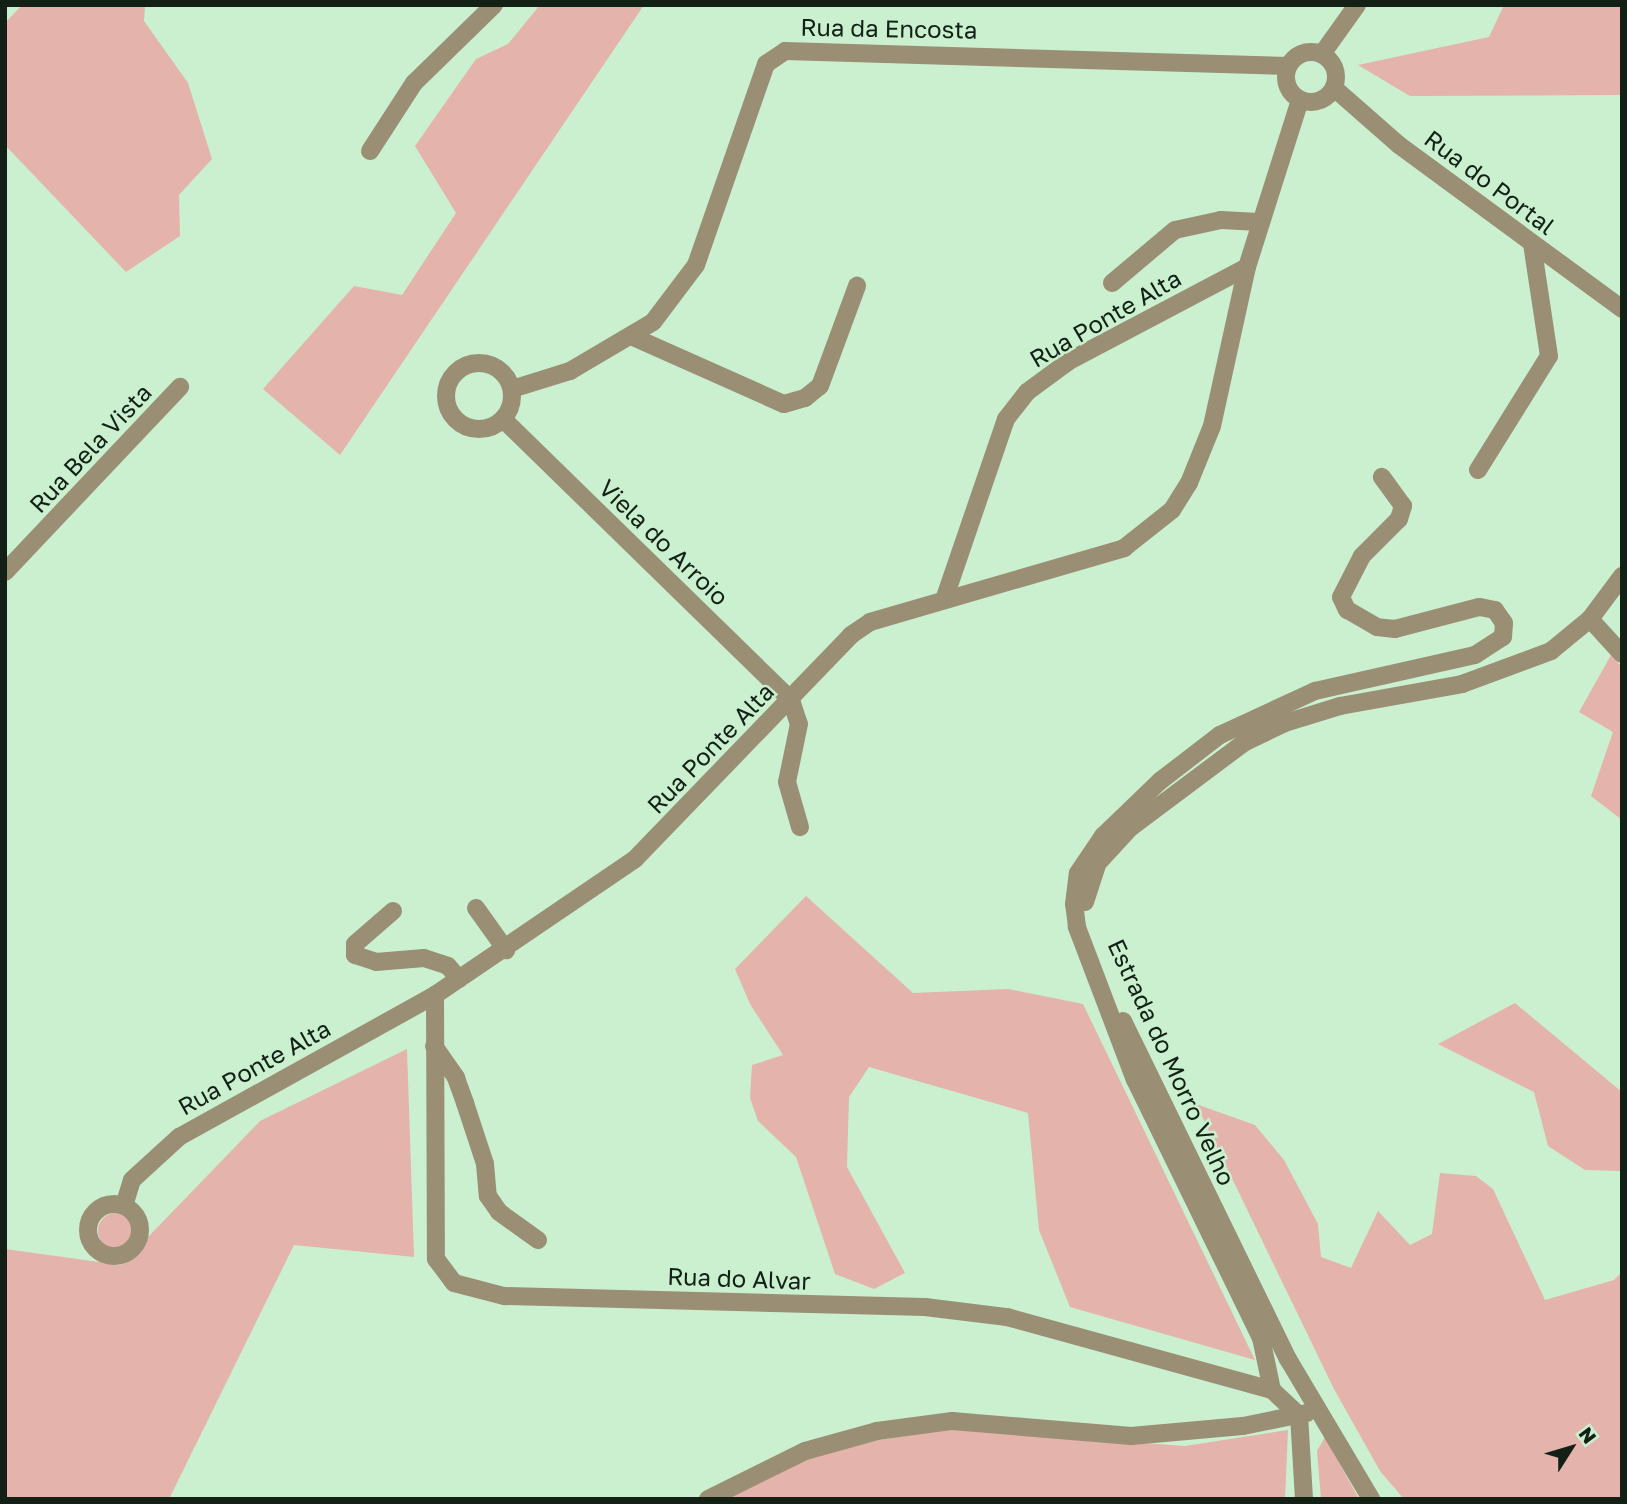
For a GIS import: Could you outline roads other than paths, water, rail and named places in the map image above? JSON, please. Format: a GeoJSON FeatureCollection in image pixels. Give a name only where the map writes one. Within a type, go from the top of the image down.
{"type":"FeatureCollection","features":[{"type":"Feature","properties":{"kind":"street"},"geometry":{"type":"LineString","coordinates":[[370,151],[414,83],[494,5]]}},
{"type":"Feature","properties":{"kind":"street"},"geometry":{"type":"LineString","coordinates":[[1322,54],[1357,5]]}},
{"type":"Feature","properties":{"kind":"street","name":"Rua da Encosta"},"geometry":{"type":"LineString","coordinates":[[512,390],[570,371],[653,322],[696,265],[766,64],[785,51],[1288,66]]}},
{"type":"Feature","properties":{"kind":"street"},"geometry":{"type":"LineString","coordinates":[[1322,54],[1333,65],[1334,88],[1323,100],[1300,100],[1286,82],[1288,66],[1298,55],[1322,54]]}},
{"type":"Feature","properties":{"kind":"street","name":"Rua do Portal"},"geometry":{"type":"LineString","coordinates":[[1334,88],[1399,145],[1622,309]]}},
{"type":"Feature","properties":{"kind":"street"},"geometry":{"type":"LineString","coordinates":[[944,600],[1124,548],[1172,510],[1189,483],[1212,426],[1259,222],[1300,100]]}},
{"type":"Feature","properties":{"kind":"street"},"geometry":{"type":"LineString","coordinates":[[1112,283],[1183,228],[1221,220],[1259,222]]}},
{"type":"Feature","properties":{"kind":"street"},"geometry":{"type":"LineString","coordinates":[[1478,470],[1549,356],[1532,244]]}},
{"type":"Feature","properties":{"kind":"street","name":"Rua Ponte Alta"},"geometry":{"type":"LineString","coordinates":[[124,1206],[132,1180],[179,1137],[435,995],[506,950],[635,859],[851,635],[870,622],[944,600],[1002,430],[1027,392],[1069,361],[1247,267]]}},
{"type":"Feature","properties":{"kind":"street"},"geometry":{"type":"LineString","coordinates":[[631,337],[784,404],[805,398],[820,386],[857,286]]}},
{"type":"Feature","properties":{"kind":"street"},"geometry":{"type":"LineString","coordinates":[[474,362],[498,368],[512,390],[512,400],[503,419],[480,429],[457,421],[446,398],[447,386],[453,374],[474,362]]}},
{"type":"Feature","properties":{"kind":"street","name":"Rua Bela Vista"},"geometry":{"type":"LineString","coordinates":[[5,572],[180,387]]}},
{"type":"Feature","properties":{"kind":"street","name":"Viela do Arroio"},"geometry":{"type":"LineString","coordinates":[[503,419],[791,700]]}},
{"type":"Feature","properties":{"kind":"street"},"geometry":{"type":"LineString","coordinates":[[1272,1390],[1261,1338],[1135,1080],[1077,927],[1074,904],[1078,873],[1103,836],[1160,781],[1220,735],[1315,691],[1475,655],[1503,637],[1504,623],[1495,610],[1479,607],[1395,629],[1377,627],[1348,610],[1341,597],[1362,556],[1399,519],[1403,506],[1382,477]]}},
{"type":"Feature","properties":{"kind":"street","name":"Estrada do Morro Velho"},"geometry":{"type":"LineString","coordinates":[[1371,1499],[1223,1234],[1116,1006],[1089,938],[1084,908],[1087,887],[1097,864],[1130,828],[1245,742],[1285,723],[1340,706],[1462,684],[1508,670],[1551,650],[1590,619],[1622,576]]}},
{"type":"Feature","properties":{"kind":"street"},"geometry":{"type":"LineString","coordinates":[[1590,619],[1622,654]]}},
{"type":"Feature","properties":{"kind":"street"},"geometry":{"type":"LineString","coordinates":[[791,700],[800,724],[787,782],[800,827]]}},
{"type":"Feature","properties":{"kind":"street"},"geometry":{"type":"LineString","coordinates":[[476,908],[506,950]]}},
{"type":"Feature","properties":{"kind":"street"},"geometry":{"type":"LineString","coordinates":[[393,911],[355,944],[355,955],[376,962],[424,958],[448,966],[459,979]]}},
{"type":"Feature","properties":{"kind":"street","name":"Rua do Alvar"},"geometry":{"type":"LineString","coordinates":[[435,995],[436,1259],[454,1283],[471,1291],[505,1296],[965,1310],[1007,1317],[1272,1390],[1299,1415]]}},
{"type":"Feature","properties":{"kind":"street"},"geometry":{"type":"LineString","coordinates":[[435,1046],[456,1079],[465,1103],[485,1164],[488,1196],[499,1212],[538,1240]]}},
{"type":"Feature","properties":{"kind":"street"},"geometry":{"type":"LineString","coordinates":[[708,1499],[805,1451],[877,1432],[951,1421],[1130,1436],[1243,1426],[1320,1411]]}},
{"type":"Feature","properties":{"kind":"street"},"geometry":{"type":"LineString","coordinates":[[1299,1415],[1304,1499]]}}]}
